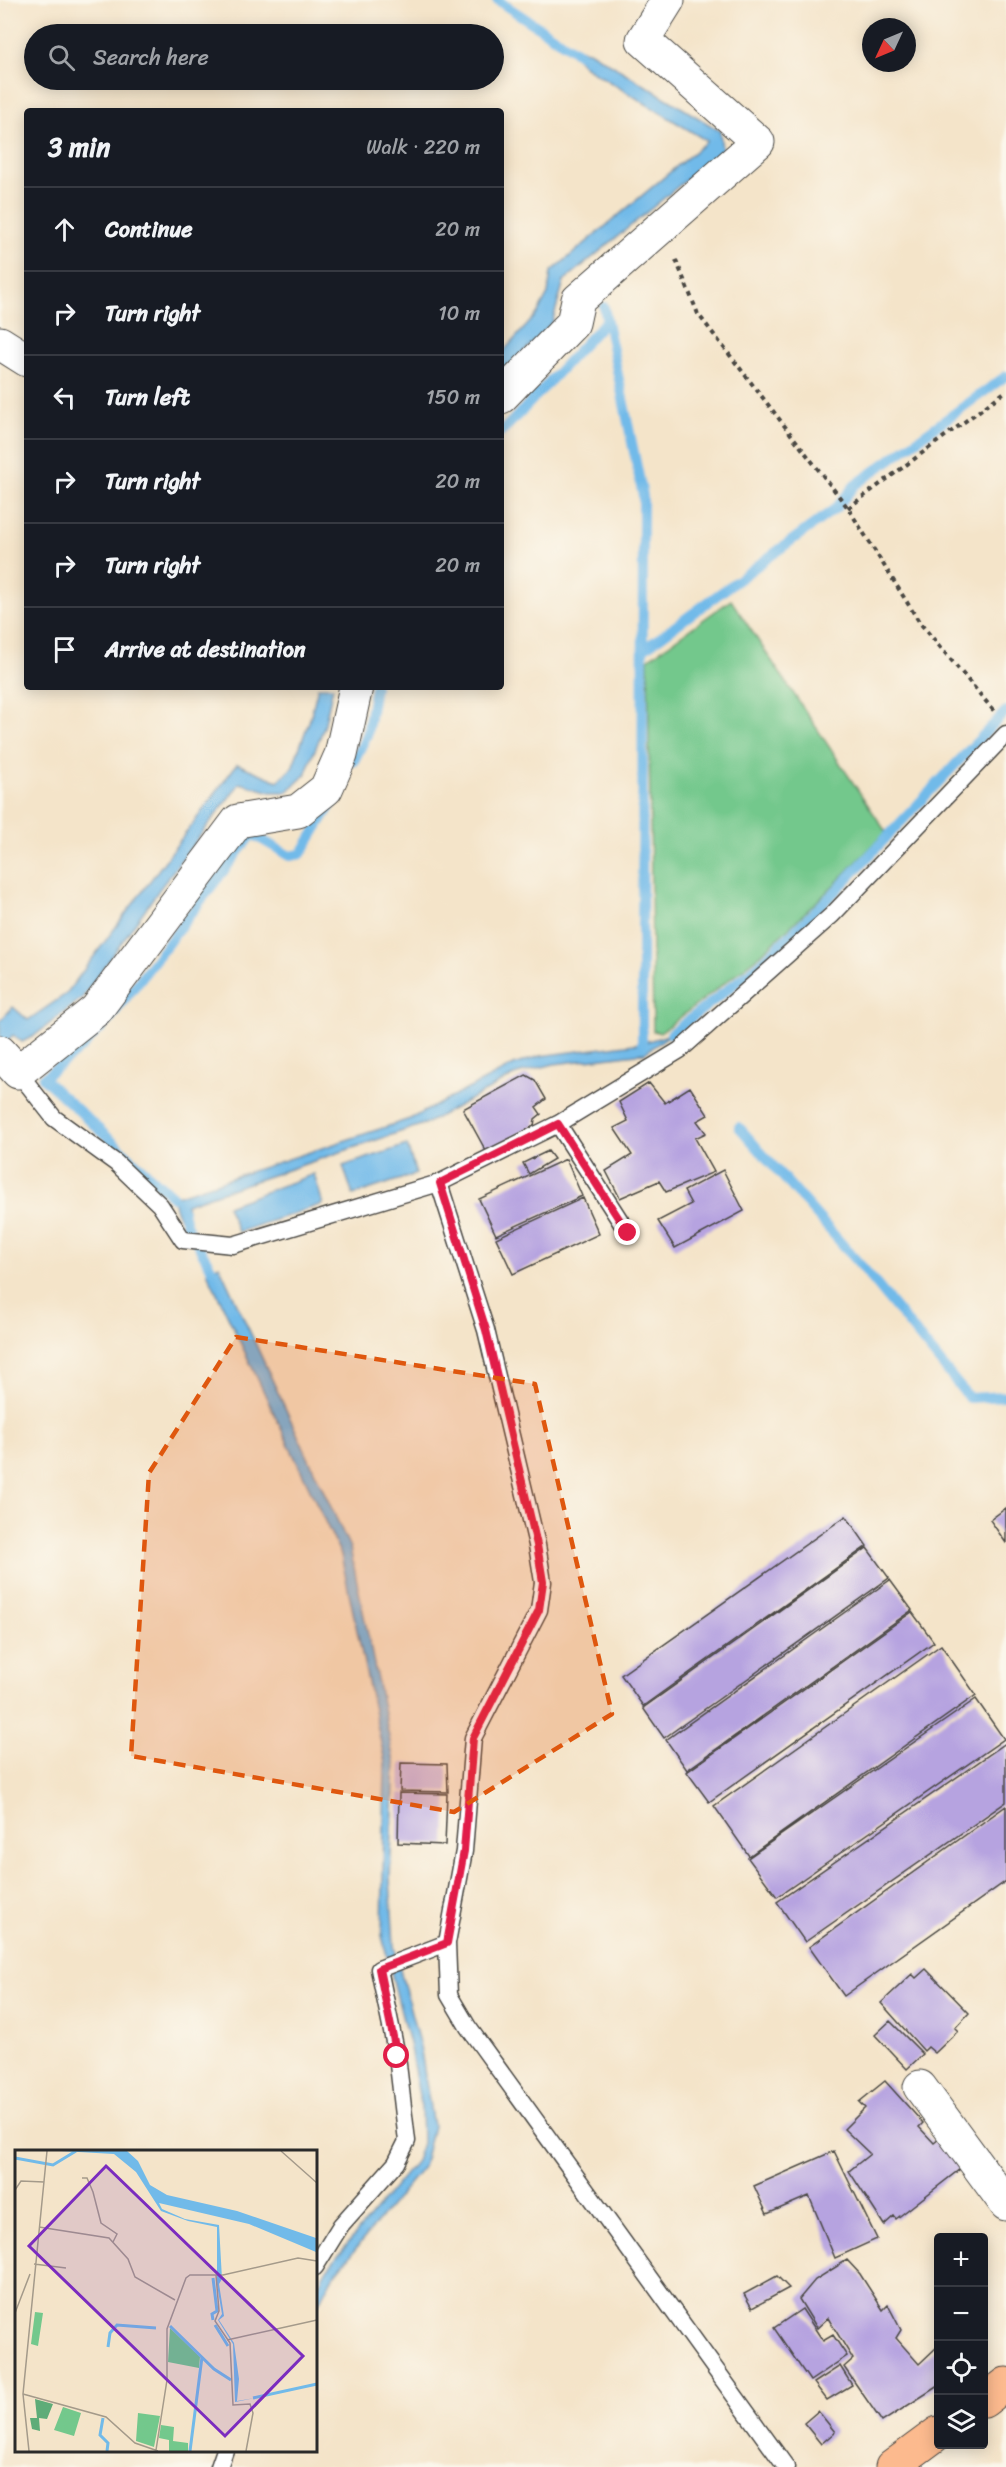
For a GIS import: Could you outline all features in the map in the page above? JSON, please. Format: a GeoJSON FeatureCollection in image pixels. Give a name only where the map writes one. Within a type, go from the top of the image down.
{"type":"FeatureCollection","features":[{"type":"Feature","properties":{"kind":"highway"},"geometry":{"type":"LineString","coordinates":[[988,2398],[1006,2384]]}},
{"type":"Feature","properties":{"kind":"highway"},"geometry":{"type":"LineString","coordinates":[[892,2467],[934,2437]]}},
{"type":"Feature","properties":{"kind":"street"},"geometry":{"type":"LineString","coordinates":[[504,394],[573,323],[579,300],[758,142],[643,40],[668,0]]}},
{"type":"Feature","properties":{"kind":"street"},"geometry":{"type":"LineString","coordinates":[[0,342],[24,358]]}},
{"type":"Feature","properties":{"kind":"street"},"geometry":{"type":"LineString","coordinates":[[8,1060],[96,1010],[238,821],[298,811],[326,789],[341,755],[355,690]]}},
{"type":"Feature","properties":{"kind":"street"},"geometry":{"type":"LineString","coordinates":[[920,2087],[1006,2204]]}},
{"type":"Feature","properties":{"kind":"lane"},"geometry":{"type":"LineString","coordinates":[[8,1060],[54,1118],[116,1163],[160,1205],[183,1240],[233,1245],[440,1183],[558,1124],[680,1050],[832,915],[1006,734]]}},
{"type":"Feature","properties":{"kind":"lane"},"geometry":{"type":"LineString","coordinates":[[558,1124],[628,1233]]}},
{"type":"Feature","properties":{"kind":"lane"},"geometry":{"type":"LineString","coordinates":[[440,1183],[486,1330],[537,1545],[543,1582],[539,1610],[473,1738],[464,1851],[447,1943],[449,1995],[468,2027],[786,2467]]}},
{"type":"Feature","properties":{"kind":"lane"},"geometry":{"type":"LineString","coordinates":[[316,2265],[341,2225],[396,2163],[407,2141],[397,2056],[379,1969],[447,1943]]}},
{"type":"Feature","properties":{"kind":"lane"},"geometry":{"type":"LineString","coordinates":[[219,2467],[225,2452]]}},
{"type":"Feature","properties":{"kind":"path"},"geometry":{"type":"LineString","coordinates":[[663,226],[698,314],[848,508],[920,623],[984,699]]}},
{"type":"Feature","properties":{"kind":"path"},"geometry":{"type":"LineString","coordinates":[[848,508],[1006,391]]}},
{"type":"Feature","properties":{"kind":"highlighted area"},"geometry":{"type":"Polygon","coordinates":[[[236,1337],[535,1384],[612,1714],[454,1812],[131,1756],[149,1473],[236,1337]]]}},
{"type":"Feature","properties":{"kind":"green space"},"geometry":{"type":"Polygon","coordinates":[[[731,600],[886,832],[757,958],[660,1033],[653,1031],[648,659],[731,600]]]}},
{"type":"Feature","properties":{"kind":"water"},"geometry":{"type":"Polygon","coordinates":[[[577,49],[589,51],[720,131],[722,150],[564,281],[552,323],[504,372],[504,351],[537,314],[548,294],[551,272],[707,141],[585,67],[574,54],[577,49]]]}},
{"type":"Feature","properties":{"kind":"water"},"geometry":{"type":"Polygon","coordinates":[[[317,690],[332,690],[324,727],[305,775],[287,792],[271,792],[240,783],[161,887],[82,998],[34,1036],[22,1042],[13,1035],[0,1049],[0,1021],[13,1007],[28,1020],[66,994],[237,764],[278,781],[292,768],[310,719],[317,690]]]}},
{"type":"Feature","properties":{"kind":"water"},"geometry":{"type":"Polygon","coordinates":[[[671,1034],[645,1053],[554,1064],[517,1074],[427,1123],[186,1204],[189,1224],[183,1225],[175,1208],[173,1197],[410,1119],[514,1065],[540,1056],[642,1043],[671,1034]]]}},
{"type":"Feature","properties":{"kind":"water"},"geometry":{"type":"Polygon","coordinates":[[[407,1145],[416,1174],[353,1195],[343,1166],[407,1145]]]}},
{"type":"Feature","properties":{"kind":"water"},"geometry":{"type":"Polygon","coordinates":[[[314,1174],[323,1204],[238,1232],[227,1206],[314,1174]]]}},
{"type":"Feature","properties":{"kind":"water"},"geometry":{"type":"Polygon","coordinates":[[[219,1265],[350,1548],[395,1766],[390,1878],[394,1946],[421,2051],[433,2126],[423,2167],[334,2275],[316,2308],[316,2289],[327,2269],[416,2161],[422,2143],[421,2107],[410,2048],[382,1936],[385,1762],[341,1555],[207,1272],[219,1265]]]}},
{"type":"Feature","properties":{"kind":"building"},"geometry":{"type":"Polygon","coordinates":[[[526,1075],[535,1080],[546,1099],[536,1107],[541,1114],[535,1119],[534,1126],[486,1151],[463,1109],[526,1075]]]}},
{"type":"Feature","properties":{"kind":"building"},"geometry":{"type":"Polygon","coordinates":[[[649,1083],[665,1103],[690,1087],[708,1115],[697,1121],[706,1133],[695,1138],[714,1172],[666,1192],[659,1181],[620,1198],[606,1171],[632,1155],[614,1128],[628,1121],[619,1102],[649,1083]]]}},
{"type":"Feature","properties":{"kind":"building"},"geometry":{"type":"Polygon","coordinates":[[[548,1151],[554,1159],[529,1174],[523,1163],[548,1151]]]}},
{"type":"Feature","properties":{"kind":"building"},"geometry":{"type":"Polygon","coordinates":[[[566,1159],[582,1196],[496,1235],[479,1199],[566,1159]]]}},
{"type":"Feature","properties":{"kind":"building"},"geometry":{"type":"Polygon","coordinates":[[[723,1170],[744,1211],[675,1248],[658,1221],[691,1204],[684,1191],[723,1170]]]}},
{"type":"Feature","properties":{"kind":"building"},"geometry":{"type":"Polygon","coordinates":[[[583,1198],[599,1234],[513,1274],[496,1238],[583,1198]]]}},
{"type":"Feature","properties":{"kind":"building"},"geometry":{"type":"Polygon","coordinates":[[[1006,1508],[1006,1543],[990,1520],[1006,1508]]]}},
{"type":"Feature","properties":{"kind":"building"},"geometry":{"type":"Polygon","coordinates":[[[846,1516],[867,1546],[643,1706],[621,1675],[846,1516]]]}},
{"type":"Feature","properties":{"kind":"building"},"geometry":{"type":"Polygon","coordinates":[[[867,1548],[889,1578],[664,1738],[643,1708],[867,1548]]]}},
{"type":"Feature","properties":{"kind":"building"},"geometry":{"type":"Polygon","coordinates":[[[890,1580],[912,1610],[687,1770],[666,1740],[890,1580]]]}},
{"type":"Feature","properties":{"kind":"building"},"geometry":{"type":"Polygon","coordinates":[[[912,1612],[934,1642],[709,1802],[687,1772],[912,1612]]]}},
{"type":"Feature","properties":{"kind":"building"},"geometry":{"type":"Polygon","coordinates":[[[941,1645],[976,1695],[749,1856],[714,1806],[941,1645]]]}},
{"type":"Feature","properties":{"kind":"building"},"geometry":{"type":"Polygon","coordinates":[[[976,1699],[1004,1739],[777,1897],[748,1858],[976,1699]]]}},
{"type":"Feature","properties":{"kind":"building"},"geometry":{"type":"Polygon","coordinates":[[[1006,1743],[1006,1802],[805,1942],[777,1902],[1006,1743]]]}},
{"type":"Feature","properties":{"kind":"building"},"geometry":{"type":"Polygon","coordinates":[[[401,1763],[447,1764],[448,1792],[400,1791],[401,1763]]]}},
{"type":"Feature","properties":{"kind":"building"},"geometry":{"type":"Polygon","coordinates":[[[399,1793],[447,1794],[445,1845],[398,1843],[399,1793]]]}},
{"type":"Feature","properties":{"kind":"building"},"geometry":{"type":"Polygon","coordinates":[[[1006,1806],[1006,1881],[844,1996],[809,1947],[1006,1806]]]}},
{"type":"Feature","properties":{"kind":"building"},"geometry":{"type":"Polygon","coordinates":[[[926,1969],[969,2013],[955,2028],[958,2031],[935,2053],[928,2047],[924,2051],[881,2003],[912,1974],[916,1978],[926,1969]]]}},
{"type":"Feature","properties":{"kind":"building"},"geometry":{"type":"Polygon","coordinates":[[[890,2021],[923,2054],[907,2069],[875,2035],[890,2021]]]}},
{"type":"Feature","properties":{"kind":"building"},"geometry":{"type":"Polygon","coordinates":[[[885,2081],[923,2123],[919,2127],[934,2143],[939,2139],[960,2169],[896,2219],[894,2216],[884,2225],[849,2171],[870,2154],[844,2129],[865,2108],[859,2102],[885,2081]]]}},
{"type":"Feature","properties":{"kind":"building"},"geometry":{"type":"Polygon","coordinates":[[[834,2151],[877,2239],[835,2258],[809,2196],[767,2214],[754,2186],[834,2151]]]}},
{"type":"Feature","properties":{"kind":"building"},"geometry":{"type":"Polygon","coordinates":[[[847,2260],[860,2274],[883,2310],[888,2305],[901,2330],[896,2338],[919,2364],[934,2350],[934,2389],[882,2422],[844,2367],[853,2359],[828,2318],[817,2328],[799,2299],[815,2280],[847,2260]]]}},
{"type":"Feature","properties":{"kind":"building"},"geometry":{"type":"Polygon","coordinates":[[[777,2276],[789,2288],[752,2308],[744,2294],[777,2276]]]}},
{"type":"Feature","properties":{"kind":"building"},"geometry":{"type":"Polygon","coordinates":[[[802,2309],[823,2341],[833,2335],[847,2356],[810,2381],[774,2328],[802,2309]]]}},
{"type":"Feature","properties":{"kind":"building"},"geometry":{"type":"Polygon","coordinates":[[[840,2366],[852,2385],[827,2400],[814,2383],[840,2366]]]}},
{"type":"Feature","properties":{"kind":"building"},"geometry":{"type":"Polygon","coordinates":[[[818,2411],[835,2432],[821,2444],[804,2423],[818,2411]]]}},
{"type":"Feature","properties":{"kind":"waterway"},"geometry":{"type":"LineString","coordinates":[[497,0],[587,59]]}},
{"type":"Feature","properties":{"kind":"waterway"},"geometry":{"type":"LineString","coordinates":[[604,307],[643,496],[642,1043]]}},
{"type":"Feature","properties":{"kind":"waterway"},"geometry":{"type":"LineString","coordinates":[[504,429],[607,320]]}},
{"type":"Feature","properties":{"kind":"waterway"},"geometry":{"type":"LineString","coordinates":[[644,649],[836,508],[855,485],[1006,376]]}},
{"type":"Feature","properties":{"kind":"waterway"},"geometry":{"type":"LineString","coordinates":[[354,761],[367,735],[374,690]]}},
{"type":"Feature","properties":{"kind":"waterway"},"geometry":{"type":"LineString","coordinates":[[671,1034],[760,964],[834,893],[1006,711]]}},
{"type":"Feature","properties":{"kind":"waterway"},"geometry":{"type":"LineString","coordinates":[[173,1197],[43,1078],[80,1049],[109,1020],[252,834],[290,856],[301,854],[338,794]]}},
{"type":"Feature","properties":{"kind":"waterway"},"geometry":{"type":"LineString","coordinates":[[739,1127],[864,1269],[969,1398],[1006,1396]]}},
{"type":"Feature","properties":{"kind":"waterway"},"geometry":{"type":"LineString","coordinates":[[183,1211],[186,1224],[219,1282]]}},
{"type":"Feature","properties":{"kind":"route"},"geometry":{"type":"LineString","coordinates":[[397,2056],[379,1969],[447,1943],[464,1851],[473,1738],[539,1610],[543,1582],[537,1545],[486,1330],[440,1183],[558,1124],[628,1233]]}}]}
